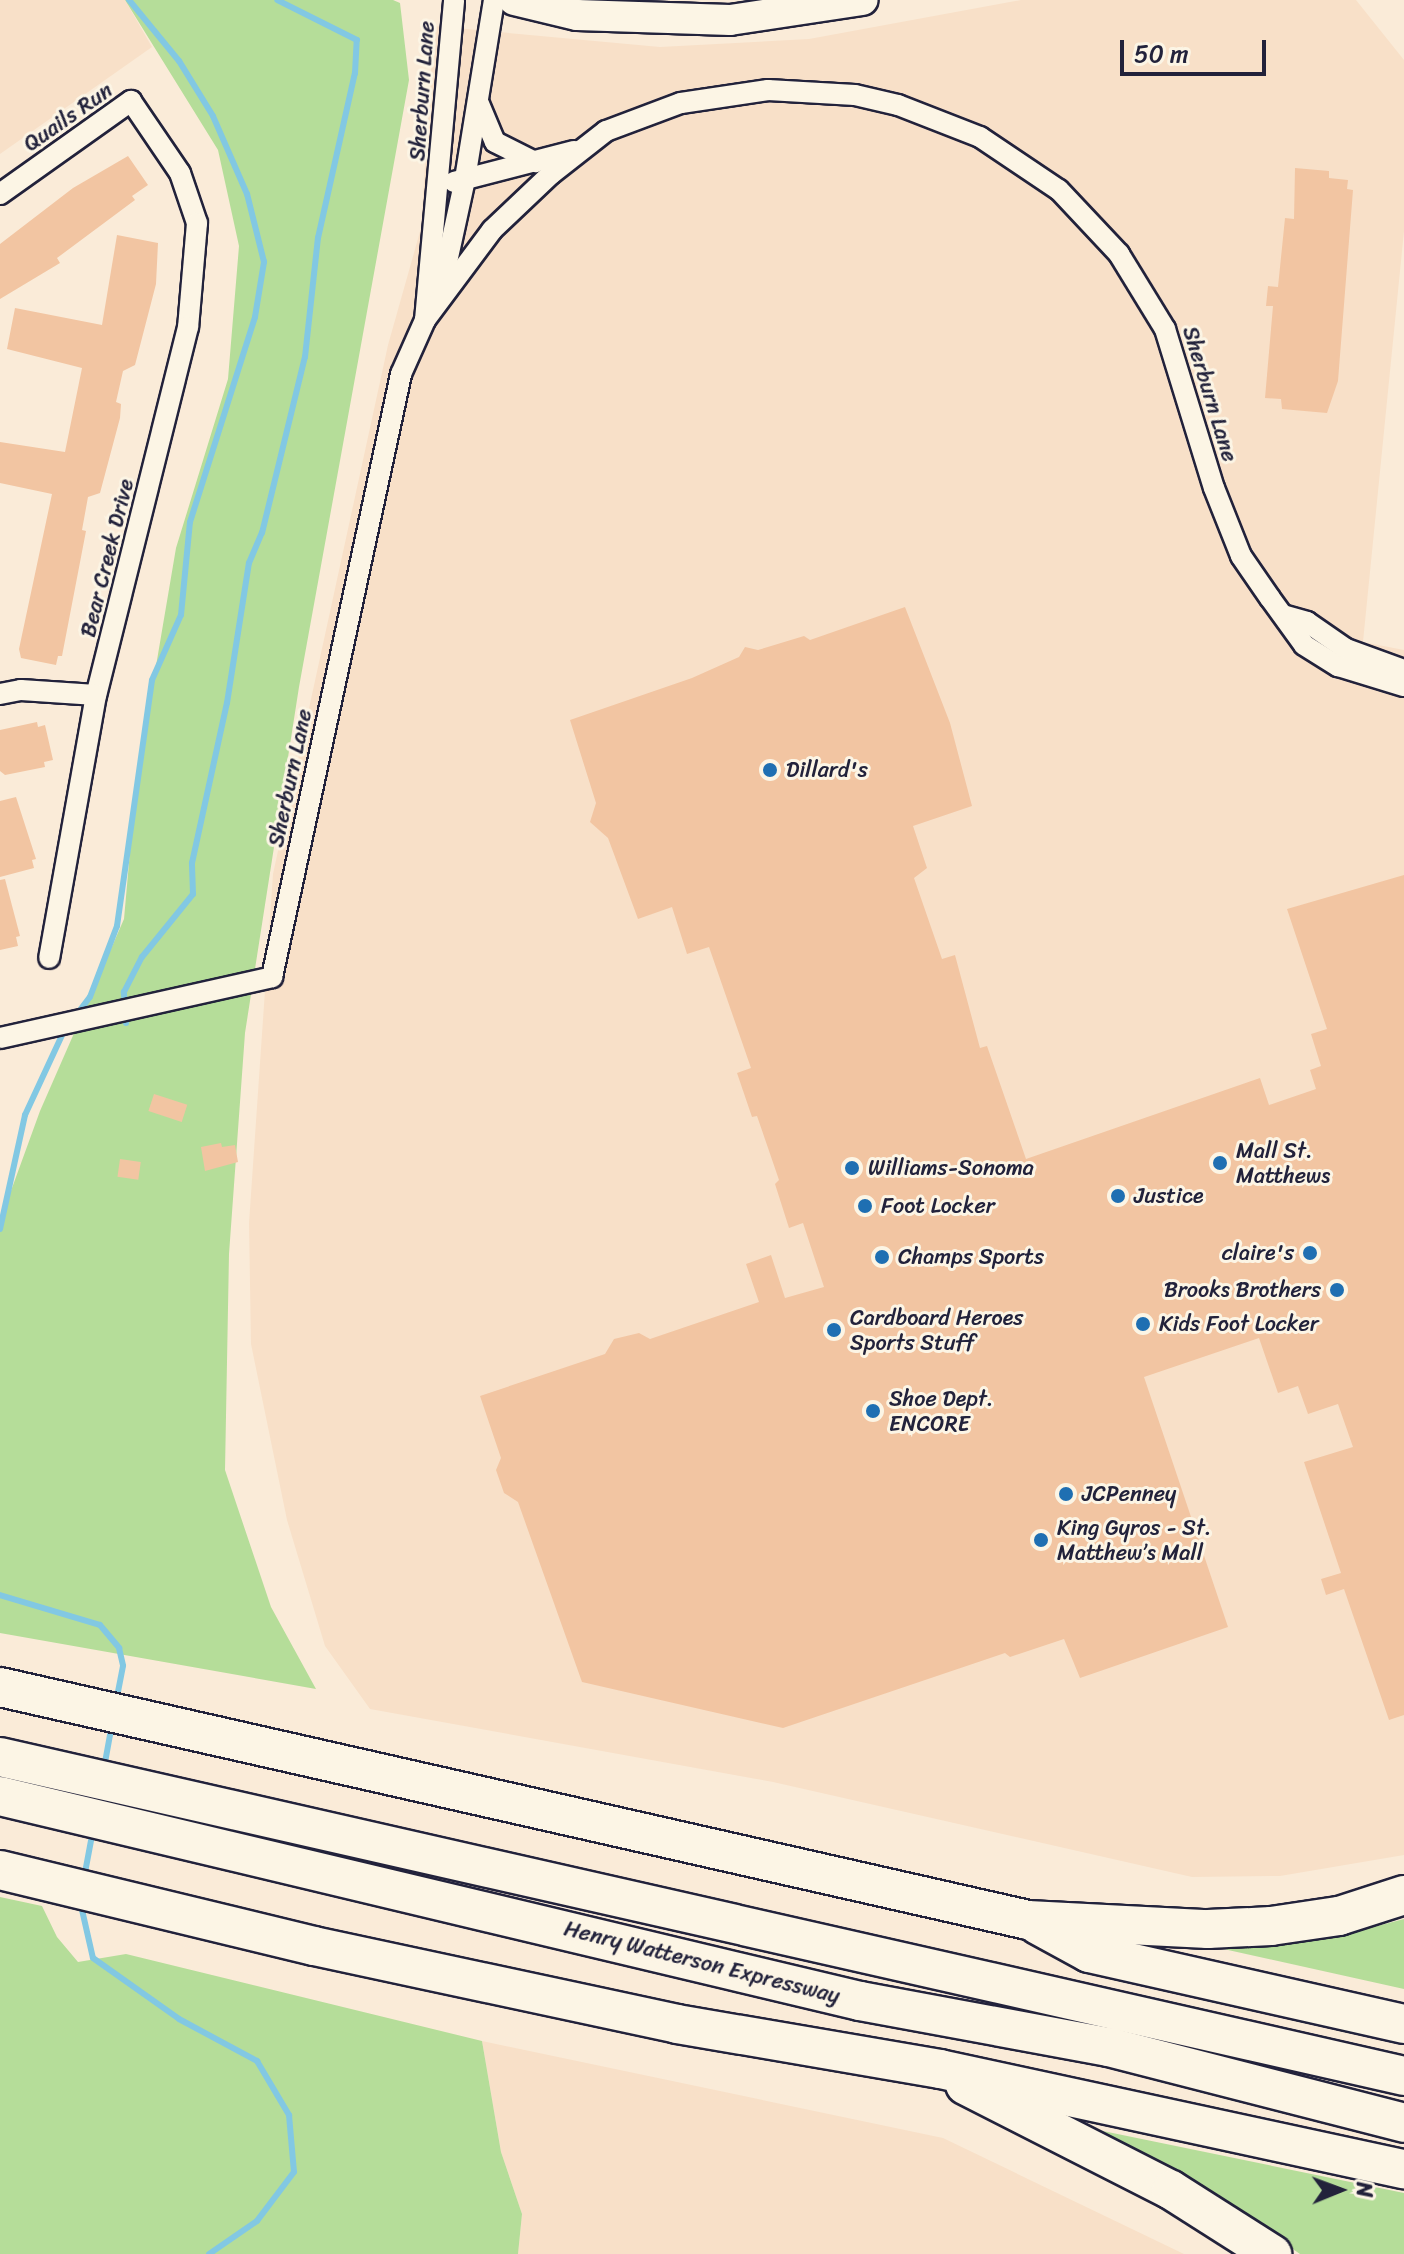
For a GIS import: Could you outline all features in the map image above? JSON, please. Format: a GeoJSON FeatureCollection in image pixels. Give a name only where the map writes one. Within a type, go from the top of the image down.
{"type":"FeatureCollection","features":[{"type":"Feature","properties":{"kind":"highway"},"geometry":{"type":"LineString","coordinates":[[0,1687],[1028,1920],[1240,1928],[1339,1916],[1395,1899]]}},
{"type":"Feature","properties":{"kind":"highway","name":"Henry Watterson Expressway"},"geometry":{"type":"LineString","coordinates":[[0,1757],[62,1790],[1404,2076]]}},
{"type":"Feature","properties":{"kind":"highway","name":"Henry Watterson Expressway"},"geometry":{"type":"LineString","coordinates":[[0,1796],[62,1790]]}},
{"type":"Feature","properties":{"kind":"highway","name":"Henry Watterson Expressway"},"geometry":{"type":"LineString","coordinates":[[133,1805],[860,2001],[1109,2047],[1404,2123]]}},
{"type":"Feature","properties":{"kind":"highway"},"geometry":{"type":"LineString","coordinates":[[0,1870],[42,1886]]}},
{"type":"Feature","properties":{"kind":"highway"},"geometry":{"type":"LineString","coordinates":[[0,1884],[42,1886],[117,1898],[677,2024],[940,2069],[1404,2169]]}},
{"type":"Feature","properties":{"kind":"highway"},"geometry":{"type":"LineString","coordinates":[[1028,1920],[1089,1953],[1404,2024]]}},
{"type":"Feature","properties":{"kind":"highway"},"geometry":{"type":"LineString","coordinates":[[940,2069],[1010,2111],[1171,2190],[1272,2254]]}},
{"type":"Feature","properties":{"kind":"street","name":"Sherburn Lane"},"geometry":{"type":"LineString","coordinates":[[431,312],[454,0]]}},
{"type":"Feature","properties":{"kind":"street","name":"Sherburn Lane"},"geometry":{"type":"LineString","coordinates":[[431,312],[465,179],[494,0]]}},
{"type":"Feature","properties":{"kind":"street"},"geometry":{"type":"LineString","coordinates":[[514,0],[577,15],[730,20],[862,0]]}},
{"type":"Feature","properties":{"kind":"street","name":"Sherburn Lane"},"geometry":{"type":"LineString","coordinates":[[0,1038],[272,977],[401,374],[431,312],[500,221],[606,131],[681,103],[724,94],[804,90],[898,105],[980,137],[1018,159],[1091,221],[1144,290],[1165,329],[1214,488],[1241,556],[1304,645],[1338,666],[1404,686]]}},
{"type":"Feature","properties":{"kind":"street","name":"Quails Run"},"geometry":{"type":"LineString","coordinates":[[0,194],[131,101],[180,173]]}},
{"type":"Feature","properties":{"kind":"street"},"geometry":{"type":"LineString","coordinates":[[479,104],[495,142],[535,162]]}},
{"type":"Feature","properties":{"kind":"street","name":"Sherburn Lane"},"geometry":{"type":"LineString","coordinates":[[439,186],[582,149]]}},
{"type":"Feature","properties":{"kind":"street","name":"Bear Creek Drive"},"geometry":{"type":"LineString","coordinates":[[49,958],[96,695],[188,327],[197,223],[180,173]]}},
{"type":"Feature","properties":{"kind":"street"},"geometry":{"type":"LineString","coordinates":[[1283,615],[1307,622],[1346,649],[1404,670]]}},
{"type":"Feature","properties":{"kind":"street"},"geometry":{"type":"LineString","coordinates":[[0,694],[21,690],[96,695]]}},
{"type":"Feature","properties":{"kind":"shaded area"},"geometry":{"type":"Polygon","coordinates":[[[0,0],[125,0],[152,47],[0,154],[0,0]]]}},
{"type":"Feature","properties":{"kind":"shaded area","name":"Mall St. Matthews"},"geometry":{"type":"Polygon","coordinates":[[[1021,0],[1356,0],[1404,60],[1404,231],[1363,642],[1404,650],[1404,1855],[1280,1876],[1192,1877],[773,1782],[370,1709],[325,1646],[287,1520],[251,1344],[249,1223],[273,874],[388,345],[421,228],[434,26],[660,47],[809,39],[1021,0]]]}},
{"type":"Feature","properties":{"kind":"shaded area"},"geometry":{"type":"Polygon","coordinates":[[[482,2041],[943,2138],[1184,2254],[518,2254],[522,2214],[501,2152],[482,2041]]]}},
{"type":"Feature","properties":{"kind":"green space"},"geometry":{"type":"Polygon","coordinates":[[[125,0],[393,0],[400,3],[409,80],[299,687],[245,1033],[229,1254],[225,1470],[271,1607],[316,1689],[0,1633],[0,1221],[40,1111],[124,919],[136,784],[176,548],[228,379],[239,246],[218,150],[125,0]]]}},
{"type":"Feature","properties":{"kind":"green space"},"geometry":{"type":"Polygon","coordinates":[[[0,1897],[42,1906],[57,1937],[78,1962],[126,1954],[482,2041],[501,2152],[522,2214],[518,2254],[0,2254],[0,1897]]]}},
{"type":"Feature","properties":{"kind":"green space"},"geometry":{"type":"Polygon","coordinates":[[[1404,1919],[1404,1989],[1219,1948],[1343,1935],[1404,1919]]]}},
{"type":"Feature","properties":{"kind":"green space"},"geometry":{"type":"Polygon","coordinates":[[[1098,2130],[1404,2193],[1404,2254],[1300,2254],[1196,2182],[1098,2130]]]}},
{"type":"Feature","properties":{"kind":"building"},"geometry":{"type":"Polygon","coordinates":[[[128,156],[148,185],[132,196],[135,200],[57,258],[60,263],[0,299],[0,244],[73,188],[128,156]]]}},
{"type":"Feature","properties":{"kind":"building"},"geometry":{"type":"Polygon","coordinates":[[[1295,168],[1329,171],[1329,178],[1348,180],[1347,189],[1353,190],[1338,381],[1327,413],[1282,409],[1281,399],[1265,398],[1273,306],[1266,306],[1268,286],[1278,287],[1285,218],[1294,219],[1295,168]]]}},
{"type":"Feature","properties":{"kind":"building"},"geometry":{"type":"Polygon","coordinates":[[[117,235],[158,243],[156,284],[135,365],[123,371],[116,402],[121,404],[120,418],[100,493],[88,497],[82,530],[86,531],[62,656],[58,656],[56,665],[21,658],[19,649],[52,494],[0,483],[0,442],[65,452],[82,368],[7,349],[15,308],[102,325],[117,235]]]}},
{"type":"Feature","properties":{"kind":"building","name":"Mall St. Matthews"},"geometry":{"type":"Polygon","coordinates":[[[905,607],[950,723],[972,806],[913,826],[927,868],[914,878],[942,959],[955,955],[980,1048],[987,1046],[1026,1159],[1260,1078],[1269,1105],[1316,1089],[1310,1070],[1321,1066],[1311,1034],[1327,1029],[1287,909],[1404,875],[1404,1715],[1389,1720],[1344,1589],[1326,1595],[1321,1579],[1341,1573],[1304,1462],[1353,1447],[1338,1404],[1308,1414],[1298,1386],[1278,1393],[1259,1338],[1144,1377],[1228,1627],[1080,1678],[1064,1639],[1010,1657],[1005,1653],[783,1728],[582,1682],[518,1502],[504,1493],[496,1470],[501,1458],[480,1396],[605,1354],[614,1339],[639,1333],[650,1339],[759,1302],[746,1264],[771,1255],[785,1298],[824,1287],[803,1223],[789,1228],[775,1184],[779,1180],[757,1116],[752,1117],[737,1073],[751,1068],[709,947],[687,954],[672,907],[638,919],[608,838],[590,822],[596,803],[570,720],[692,678],[739,657],[745,647],[758,650],[804,636],[810,640],[905,607]]]}},
{"type":"Feature","properties":{"kind":"building"},"geometry":{"type":"Polygon","coordinates":[[[37,722],[38,727],[45,725],[53,760],[44,762],[45,767],[5,775],[0,771],[0,730],[37,722]]]}},
{"type":"Feature","properties":{"kind":"building"},"geometry":{"type":"Polygon","coordinates":[[[16,797],[36,859],[32,860],[34,868],[0,877],[0,801],[16,797]]]}},
{"type":"Feature","properties":{"kind":"building"},"geometry":{"type":"Polygon","coordinates":[[[5,879],[20,936],[16,937],[18,946],[0,950],[0,880],[5,879]]]}},
{"type":"Feature","properties":{"kind":"building"},"geometry":{"type":"Polygon","coordinates":[[[154,1094],[187,1105],[182,1122],[148,1111],[154,1094]]]}},
{"type":"Feature","properties":{"kind":"building"},"geometry":{"type":"Polygon","coordinates":[[[221,1143],[222,1147],[235,1145],[238,1162],[205,1171],[201,1147],[221,1143]]]}},
{"type":"Feature","properties":{"kind":"building"},"geometry":{"type":"Polygon","coordinates":[[[120,1159],[141,1162],[138,1180],[117,1177],[120,1159]]]}},
{"type":"Feature","properties":{"kind":"waterway"},"geometry":{"type":"LineString","coordinates":[[77,1014],[90,997],[117,926],[152,680],[181,615],[190,522],[255,317],[264,262],[247,194],[213,116],[179,61],[129,0]]}},
{"type":"Feature","properties":{"kind":"waterway"},"geometry":{"type":"LineString","coordinates":[[126,1023],[124,992],[142,957],[193,894],[192,863],[227,703],[249,563],[262,533],[305,357],[318,238],[355,73],[357,40],[277,0]]}},
{"type":"Feature","properties":{"kind":"waterway"},"geometry":{"type":"LineString","coordinates":[[0,1229],[25,1115],[65,1029]]}},
{"type":"Feature","properties":{"kind":"waterway"},"geometry":{"type":"LineString","coordinates":[[0,1595],[100,1625],[119,1648],[123,1666],[116,1701]]}},
{"type":"Feature","properties":{"kind":"waterway"},"geometry":{"type":"LineString","coordinates":[[104,1768],[112,1724]]}},
{"type":"Feature","properties":{"kind":"waterway"},"geometry":{"type":"LineString","coordinates":[[84,1878],[93,1830]]}},
{"type":"Feature","properties":{"kind":"waterway"},"geometry":{"type":"LineString","coordinates":[[80,1901],[93,1958],[179,2019],[257,2061],[289,2115],[294,2172],[257,2221],[209,2254]]}},
{"type":"Feature","properties":{"kind":"place","name":"Dillard's"},"geometry":{"type":"Point","coordinates":[770,770]}},
{"type":"Feature","properties":{"kind":"place","name":"Mall St. Matthews"},"geometry":{"type":"Point","coordinates":[1220,1163]}},
{"type":"Feature","properties":{"kind":"place","name":"Williams-Sonoma"},"geometry":{"type":"Point","coordinates":[852,1168]}},
{"type":"Feature","properties":{"kind":"place","name":"Justice"},"geometry":{"type":"Point","coordinates":[1118,1196]}},
{"type":"Feature","properties":{"kind":"place","name":"Foot Locker"},"geometry":{"type":"Point","coordinates":[865,1206]}},
{"type":"Feature","properties":{"kind":"place","name":"claire's"},"geometry":{"type":"Point","coordinates":[1310,1253]}},
{"type":"Feature","properties":{"kind":"place","name":"Champs Sports"},"geometry":{"type":"Point","coordinates":[882,1257]}},
{"type":"Feature","properties":{"kind":"place","name":"Brooks Brothers"},"geometry":{"type":"Point","coordinates":[1337,1290]}},
{"type":"Feature","properties":{"kind":"place","name":"Kids Foot Locker"},"geometry":{"type":"Point","coordinates":[1143,1324]}},
{"type":"Feature","properties":{"kind":"place","name":"Cardboard Heroes Sports Stuff"},"geometry":{"type":"Point","coordinates":[834,1330]}},
{"type":"Feature","properties":{"kind":"place","name":"Shoe Dept. ENCORE"},"geometry":{"type":"Point","coordinates":[873,1411]}},
{"type":"Feature","properties":{"kind":"place","name":"JCPenney"},"geometry":{"type":"Point","coordinates":[1066,1494]}},
{"type":"Feature","properties":{"kind":"place","name":"King Gyros - St. Matthew’s Mall"},"geometry":{"type":"Point","coordinates":[1041,1540]}}]}
